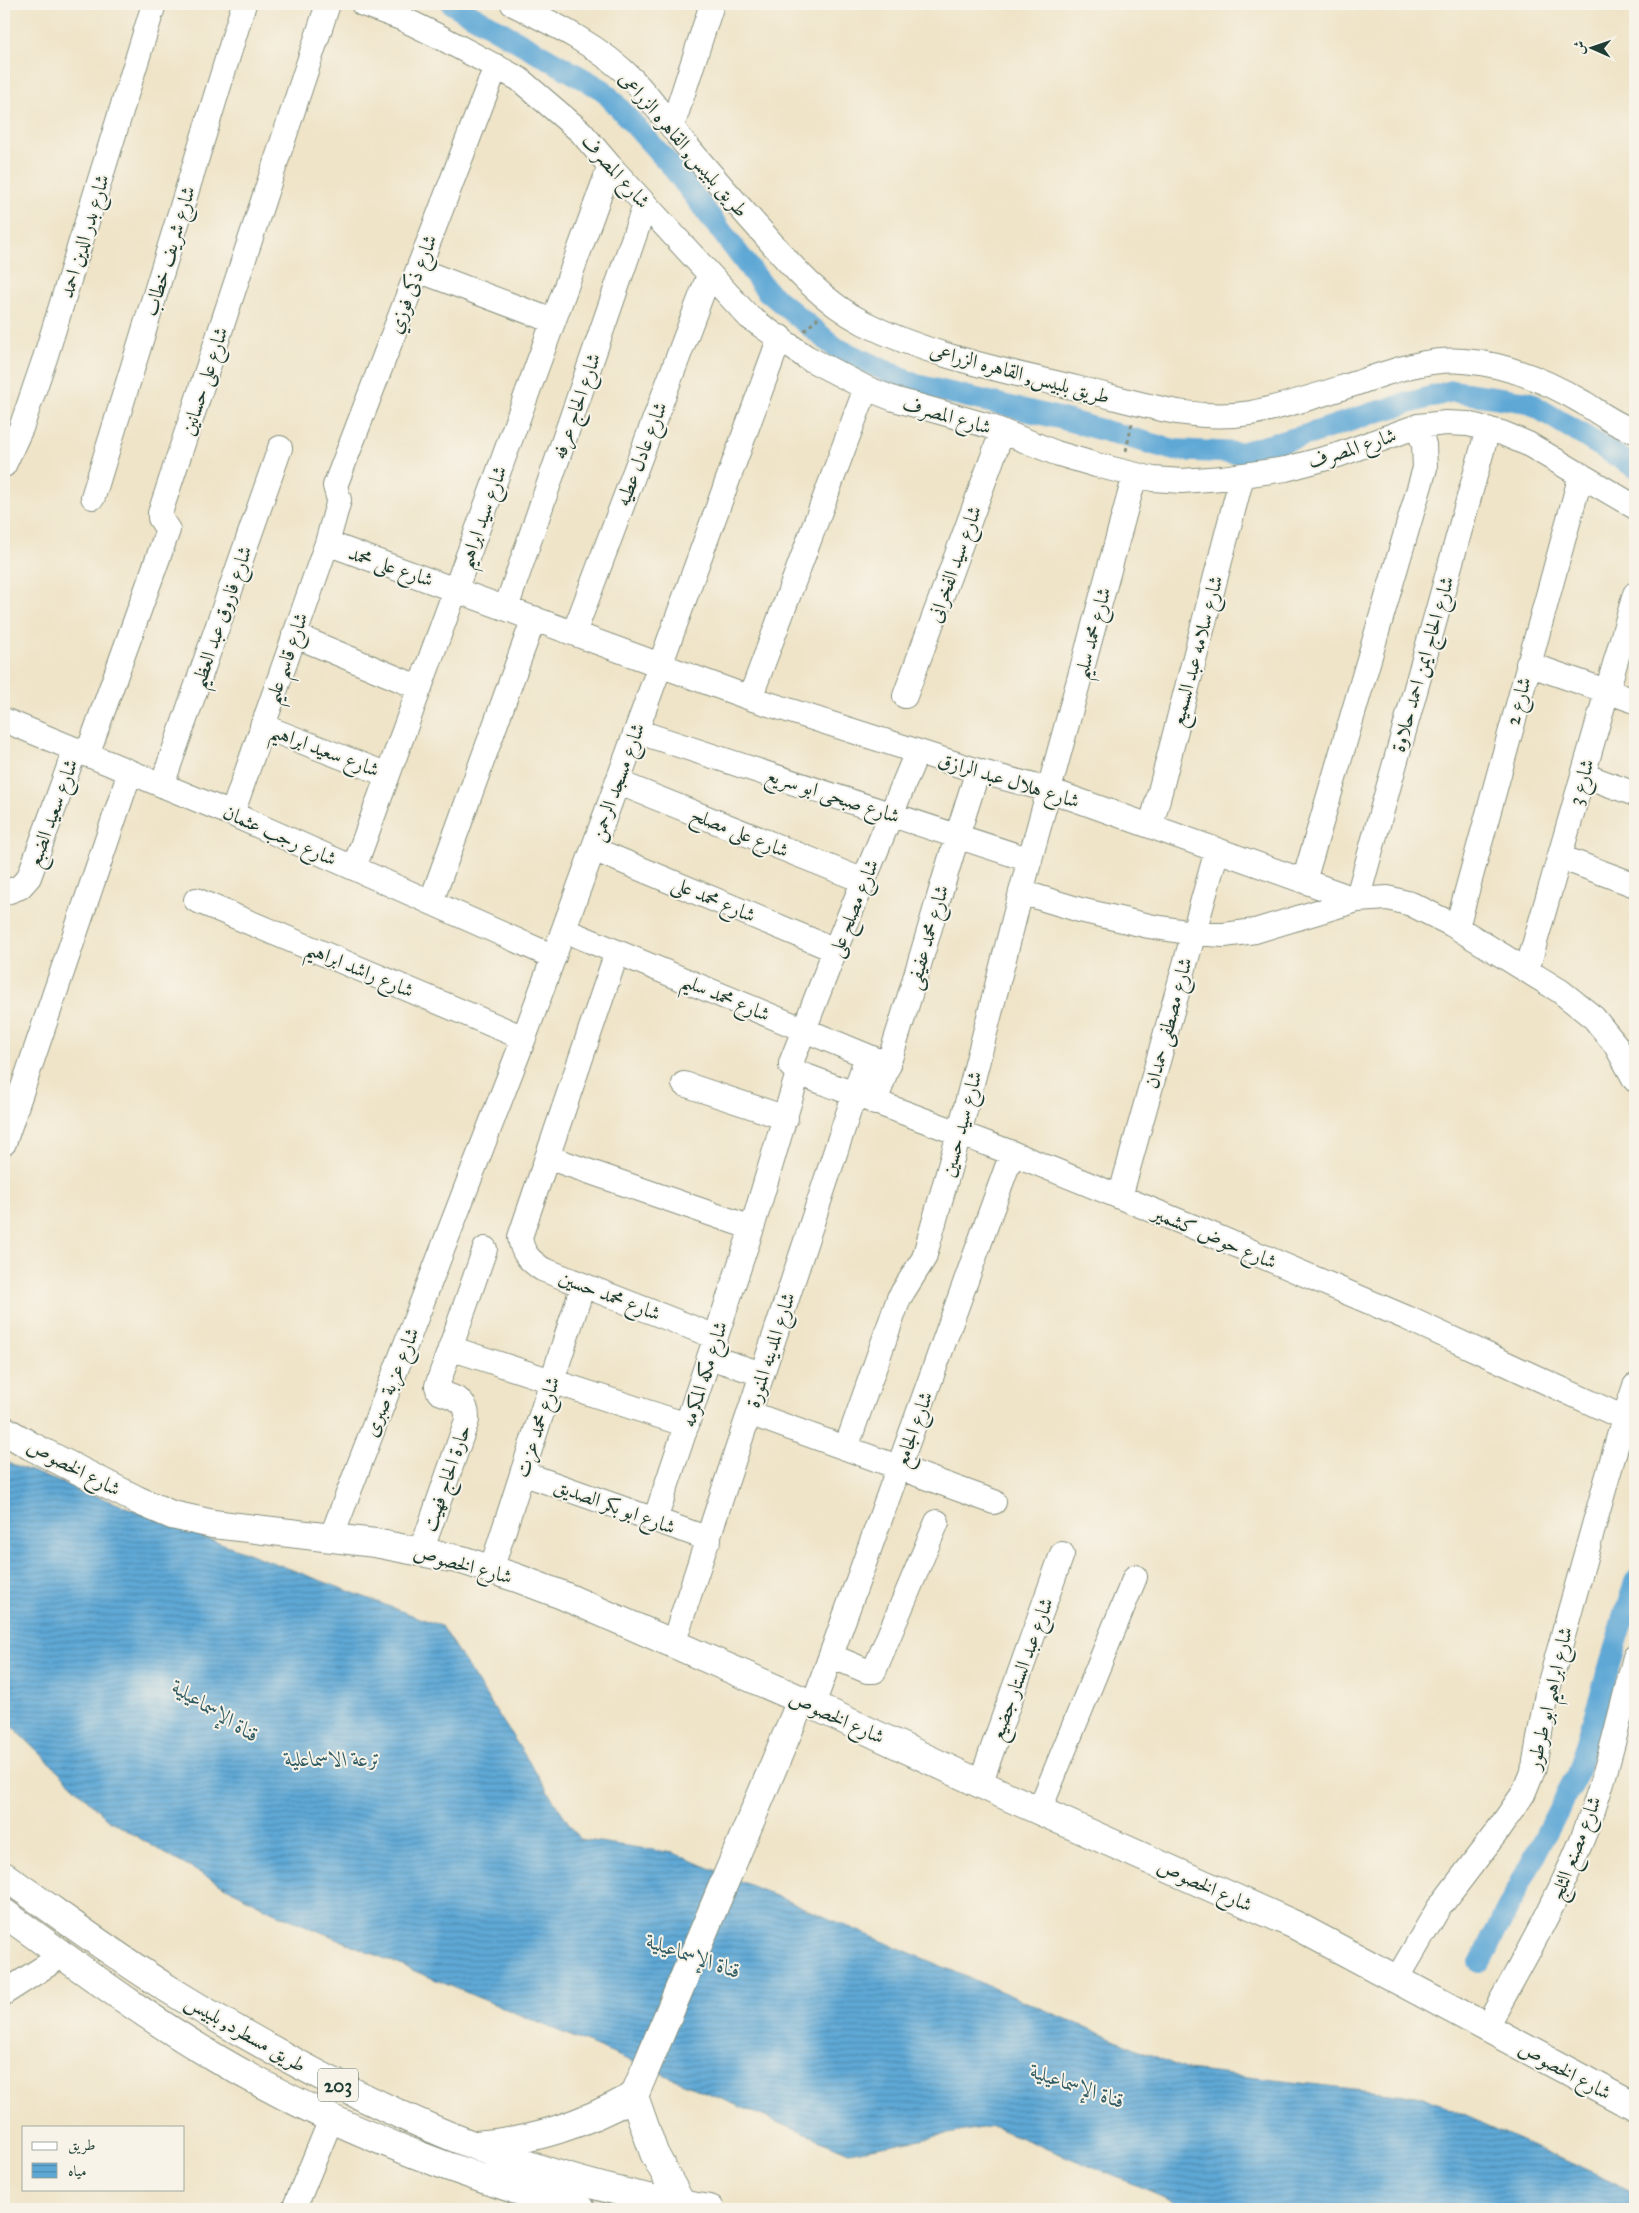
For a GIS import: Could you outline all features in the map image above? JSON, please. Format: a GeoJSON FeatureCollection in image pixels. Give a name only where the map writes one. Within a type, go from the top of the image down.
{"type":"FeatureCollection","features":[{"type":"Feature","properties":{"kind":"main road","name":"شارع الخصوص"},"geometry":{"type":"LineString","coordinates":[[4,1430],[128,1496],[172,1515],[213,1524],[331,1538],[462,1560],[562,1595],[807,1703],[1039,1811],[1295,1925],[1635,2107]]}},
{"type":"Feature","properties":{"kind":"main road"},"geometry":{"type":"LineString","coordinates":[[472,2145],[506,2142],[548,2134],[604,2113],[635,2094],[780,1748],[807,1703]]}},
{"type":"Feature","properties":{"kind":"main road","name":"طريق مسطرد, بلبيس"},"geometry":{"type":"LineString","coordinates":[[4,1876],[169,1989],[237,2030],[393,2112],[472,2145],[554,2174],[682,2205],[710,2209]]}},
{"type":"Feature","properties":{"kind":"main road","name":"طريق مسطرد, بلبيس"},"geometry":{"type":"LineString","coordinates":[[4,1913],[215,2058],[280,2094],[387,2142],[475,2176],[581,2209]]}},
{"type":"Feature","properties":{"kind":"main road"},"geometry":{"type":"LineString","coordinates":[[635,2094],[654,2153],[682,2205]]}},
{"type":"Feature","properties":{"kind":"street","name":"شارع بدر الدين احمد"},"geometry":{"type":"LineString","coordinates":[[4,466],[21,428],[46,355],[154,4]]}},
{"type":"Feature","properties":{"kind":"street","name":"شارع شريف خطاب"},"geometry":{"type":"LineString","coordinates":[[93,497],[244,4]]}},
{"type":"Feature","properties":{"kind":"street","name":"شارع على حسانين"},"geometry":{"type":"LineString","coordinates":[[81,752],[168,530],[160,518],[160,513],[328,4]]}},
{"type":"Feature","properties":{"kind":"street","name":"شارع المصرف"},"geometry":{"type":"LineString","coordinates":[[363,4],[402,18],[519,79],[581,132],[645,205],[749,317],[806,356],[866,388],[894,399],[1002,432],[1056,453],[1135,476],[1182,481],[1242,476],[1286,469],[1338,455],[1418,426],[1446,423],[1468,424],[1488,429],[1528,444],[1635,507]]}},
{"type":"Feature","properties":{"kind":"street","name":"طريق بلبيس, القاهره الزراعى"},"geometry":{"type":"LineString","coordinates":[[513,4],[563,30],[609,60],[633,80],[805,281],[832,303],[861,322],[930,350],[1174,412],[1208,417],[1248,414],[1282,407],[1430,361],[1461,360],[1488,363],[1527,374],[1570,394],[1635,431]]}},
{"type":"Feature","properties":{"kind":"street"},"geometry":{"type":"LineString","coordinates":[[672,127],[712,4]]}},
{"type":"Feature","properties":{"kind":"street","name":"شارع ذكى فوزي"},"geometry":{"type":"LineString","coordinates":[[339,503],[335,486],[496,66]]}},
{"type":"Feature","properties":{"kind":"street","name":"شارع سيد ابراهيم"},"geometry":{"type":"LineString","coordinates":[[354,868],[610,166]]}},
{"type":"Feature","properties":{"kind":"street","name":"شارع الحاج عرفه"},"geometry":{"type":"LineString","coordinates":[[506,608],[645,205]]}},
{"type":"Feature","properties":{"kind":"street"},"geometry":{"type":"LineString","coordinates":[[418,270],[553,321]]}},
{"type":"Feature","properties":{"kind":"street","name":"شارع عادل عطيه"},"geometry":{"type":"LineString","coordinates":[[574,633],[709,275]]}},
{"type":"Feature","properties":{"kind":"street","name":"شارع مسجد الرحمن"},"geometry":{"type":"LineString","coordinates":[[452,1227],[564,930],[780,338]]}},
{"type":"Feature","properties":{"kind":"street"},"geometry":{"type":"LineString","coordinates":[[750,698],[866,388]]}},
{"type":"Feature","properties":{"kind":"street"},"geometry":{"type":"LineString","coordinates":[[1304,881],[1425,468],[1424,445],[1418,426]]}},
{"type":"Feature","properties":{"kind":"street","name":"شارع الحاج ايمن احمد حلاوة"},"geometry":{"type":"LineString","coordinates":[[1357,900],[1488,429]]}},
{"type":"Feature","properties":{"kind":"street","name":"شارع سيد الفخرانى"},"geometry":{"type":"LineString","coordinates":[[905,696],[1002,432]]}},
{"type":"Feature","properties":{"kind":"street","name":"شارع فاروق عبد العظيم"},"geometry":{"type":"LineString","coordinates":[[162,785],[280,448]]}},
{"type":"Feature","properties":{"kind":"street","name":"شارع 2"},"geometry":{"type":"LineString","coordinates":[[1457,927],[1581,475]]}},
{"type":"Feature","properties":{"kind":"street","name":"شارع محمد سليم"},"geometry":{"type":"LineString","coordinates":[[1049,790],[1135,476]]}},
{"type":"Feature","properties":{"kind":"street","name":"شارع سلامه عبد السميع"},"geometry":{"type":"LineString","coordinates":[[1151,826],[1242,476]]}},
{"type":"Feature","properties":{"kind":"street","name":"شارع قاسم عليم"},"geometry":{"type":"LineString","coordinates":[[232,814],[327,544],[339,503]]}},
{"type":"Feature","properties":{"kind":"street","name":"شارع على محمد"},"geometry":{"type":"LineString","coordinates":[[327,544],[574,633]]}},
{"type":"Feature","properties":{"kind":"street","name":"شارع 3"},"geometry":{"type":"LineString","coordinates":[[1527,970],[1635,594]]}},
{"type":"Feature","properties":{"kind":"street"},"geometry":{"type":"LineString","coordinates":[[431,902],[534,618]]}},
{"type":"Feature","properties":{"kind":"street","name":"شارع هلال عبد الرازق"},"geometry":{"type":"LineString","coordinates":[[574,633],[750,698],[978,771],[1049,790],[1357,900]]}},
{"type":"Feature","properties":{"kind":"street"},"geometry":{"type":"LineString","coordinates":[[294,635],[420,688]]}},
{"type":"Feature","properties":{"kind":"street"},"geometry":{"type":"LineString","coordinates":[[1528,664],[1635,701]]}},
{"type":"Feature","properties":{"kind":"street","name":"شارع رجب عثمان"},"geometry":{"type":"LineString","coordinates":[[4,720],[232,814],[554,957]]}},
{"type":"Feature","properties":{"kind":"street","name":"شارع سعيد ابراهيم"},"geometry":{"type":"LineString","coordinates":[[262,726],[388,775]]}},
{"type":"Feature","properties":{"kind":"street","name":"شارع صبحى ابو سريع"},"geometry":{"type":"LineString","coordinates":[[636,731],[1030,860]]}},
{"type":"Feature","properties":{"kind":"street","name":"شارع سعيد الضبع"},"geometry":{"type":"LineString","coordinates":[[4,893],[20,887],[29,877],[81,752]]}},
{"type":"Feature","properties":{"kind":"street","name":"شارع مصلح على"},"geometry":{"type":"LineString","coordinates":[[795,1070],[804,1030],[835,950],[918,752]]}},
{"type":"Feature","properties":{"kind":"street","name":"شارع محمد عفيفى"},"geometry":{"type":"LineString","coordinates":[[865,1099],[889,1065],[928,940],[956,836],[978,771]]}},
{"type":"Feature","properties":{"kind":"street"},"geometry":{"type":"LineString","coordinates":[[4,1143],[130,772]]}},
{"type":"Feature","properties":{"kind":"street"},"geometry":{"type":"LineString","coordinates":[[1583,775],[1635,794]]}},
{"type":"Feature","properties":{"kind":"street","name":"شارع على مصلح"},"geometry":{"type":"LineString","coordinates":[[617,782],[864,881]]}},
{"type":"Feature","properties":{"kind":"street","name":"شارع سيد حسين"},"geometry":{"type":"LineString","coordinates":[[846,1448],[899,1298],[924,1258],[959,1134],[1049,790]]}},
{"type":"Feature","properties":{"kind":"street","name":"شارع محمد على"},"geometry":{"type":"LineString","coordinates":[[593,849],[835,950]]}},
{"type":"Feature","properties":{"kind":"street","name":"شارع مصطفى حمدان"},"geometry":{"type":"LineString","coordinates":[[1120,1197],[1217,850]]}},
{"type":"Feature","properties":{"kind":"street"},"geometry":{"type":"LineString","coordinates":[[1560,857],[1635,885]]}},
{"type":"Feature","properties":{"kind":"street"},"geometry":{"type":"LineString","coordinates":[[1021,892],[1104,916],[1193,933],[1224,936],[1255,931],[1357,900],[1388,898],[1411,904],[1457,927],[1560,991],[1594,1018],[1615,1044],[1635,1080]]}},
{"type":"Feature","properties":{"kind":"street","name":"شارع راشد ابراهيم"},"geometry":{"type":"LineString","coordinates":[[196,900],[524,1038]]}},
{"type":"Feature","properties":{"kind":"street","name":"شارع محمد سليم"},"geometry":{"type":"LineString","coordinates":[[564,930],[889,1065]]}},
{"type":"Feature","properties":{"kind":"street"},"geometry":{"type":"LineString","coordinates":[[617,952],[546,1157],[752,1228]]}},
{"type":"Feature","properties":{"kind":"street","name":"شارع المدينه المنورة"},"geometry":{"type":"LineString","coordinates":[[673,1644],[762,1374],[865,1099],[867,1056]]}},
{"type":"Feature","properties":{"kind":"street","name":"شارع حوض كشمير"},"geometry":{"type":"LineString","coordinates":[[795,1070],[865,1099],[1012,1153],[1120,1197],[1407,1318],[1624,1418]]}},
{"type":"Feature","properties":{"kind":"street","name":"شارع مكه المكرمه"},"geometry":{"type":"LineString","coordinates":[[655,1520],[752,1228],[786,1118],[795,1070]]}},
{"type":"Feature","properties":{"kind":"street"},"geometry":{"type":"LineString","coordinates":[[684,1084],[786,1118]]}},
{"type":"Feature","properties":{"kind":"street","name":"شارع الجامع"},"geometry":{"type":"LineString","coordinates":[[807,1703],[831,1656],[1012,1153]]}},
{"type":"Feature","properties":{"kind":"street","name":"شارع محمد حسين"},"geometry":{"type":"LineString","coordinates":[[546,1157],[520,1237],[521,1246],[530,1261],[542,1269],[583,1285],[713,1347],[762,1374]]}},
{"type":"Feature","properties":{"kind":"street","name":"شارع عزبة صبرى"},"geometry":{"type":"LineString","coordinates":[[331,1538],[452,1227]]}},
{"type":"Feature","properties":{"kind":"street","name":"حارة الحاج فهيت"},"geometry":{"type":"LineString","coordinates":[[421,1552],[467,1420],[466,1406],[462,1401],[437,1389],[485,1249]]}},
{"type":"Feature","properties":{"kind":"street","name":"شارع محمد عزت"},"geometry":{"type":"LineString","coordinates":[[491,1570],[583,1285]]}},
{"type":"Feature","properties":{"kind":"street"},"geometry":{"type":"LineString","coordinates":[[450,1348],[687,1425]]}},
{"type":"Feature","properties":{"kind":"street","name":"شارع ابراهيم ابو طرطور"},"geometry":{"type":"LineString","coordinates":[[1397,1979],[1438,1909],[1496,1834],[1523,1794],[1534,1767],[1547,1693],[1624,1418],[1635,1386]]}},
{"type":"Feature","properties":{"kind":"street"},"geometry":{"type":"LineString","coordinates":[[750,1413],[994,1502]]}},
{"type":"Feature","properties":{"kind":"street","name":"شارع ابو بكر الصديق"},"geometry":{"type":"LineString","coordinates":[[522,1473],[709,1539]]}},
{"type":"Feature","properties":{"kind":"street"},"geometry":{"type":"LineString","coordinates":[[831,1656],[867,1672],[874,1670],[937,1522]]}},
{"type":"Feature","properties":{"kind":"street","name":"شارع عبد الستار جضيع"},"geometry":{"type":"LineString","coordinates":[[980,1784],[1062,1554]]}},
{"type":"Feature","properties":{"kind":"street"},"geometry":{"type":"LineString","coordinates":[[1039,1811],[1135,1577]]}},
{"type":"Feature","properties":{"kind":"street","name":"شارع مصنع الثلج"},"geometry":{"type":"LineString","coordinates":[[1486,2028],[1549,1914],[1582,1841],[1611,1750],[1635,1657]]}},
{"type":"Feature","properties":{"kind":"street"},"geometry":{"type":"LineString","coordinates":[[4,1993],[63,1955]]}},
{"type":"Feature","properties":{"kind":"street"},"geometry":{"type":"LineString","coordinates":[[294,2209],[332,2117]]}},
{"type":"Feature","properties":{"kind":"path"},"geometry":{"type":"LineString","coordinates":[[1125,454],[1131,425]]}},
{"type":"Feature","properties":{"kind":"water","name":"ترعة الاسماعلية"},"geometry":{"type":"Polygon","coordinates":[[[4,1461],[441,1626],[579,1839],[674,1853],[1187,2070],[1424,2097],[1635,2192],[1635,2209],[1194,2209],[992,2126],[849,2152],[273,1912],[176,1860],[106,1818],[4,1718],[4,1461]]]}},
{"type":"Feature","properties":{"kind":"waterway"},"geometry":{"type":"LineString","coordinates":[[452,4],[603,90],[673,168],[767,291],[836,348],[916,385],[1059,418],[1174,450],[1240,453],[1452,391],[1528,402],[1635,467]]}},
{"type":"Feature","properties":{"kind":"waterway"},"geometry":{"type":"LineString","coordinates":[[1480,1962],[1577,1774],[1635,1581]]}},
{"type":"Feature","properties":{"kind":"water label","name":"قناة الإسماعيلية"},"geometry":{"type":"Point","coordinates":[216,1711]}},
{"type":"Feature","properties":{"kind":"water label","name":"قناة الإسماعيلية"},"geometry":{"type":"Point","coordinates":[694,1956]}},
{"type":"Feature","properties":{"kind":"water label","name":"قناة الإسماعيلية"},"geometry":{"type":"Point","coordinates":[1078,2086]}}]}
